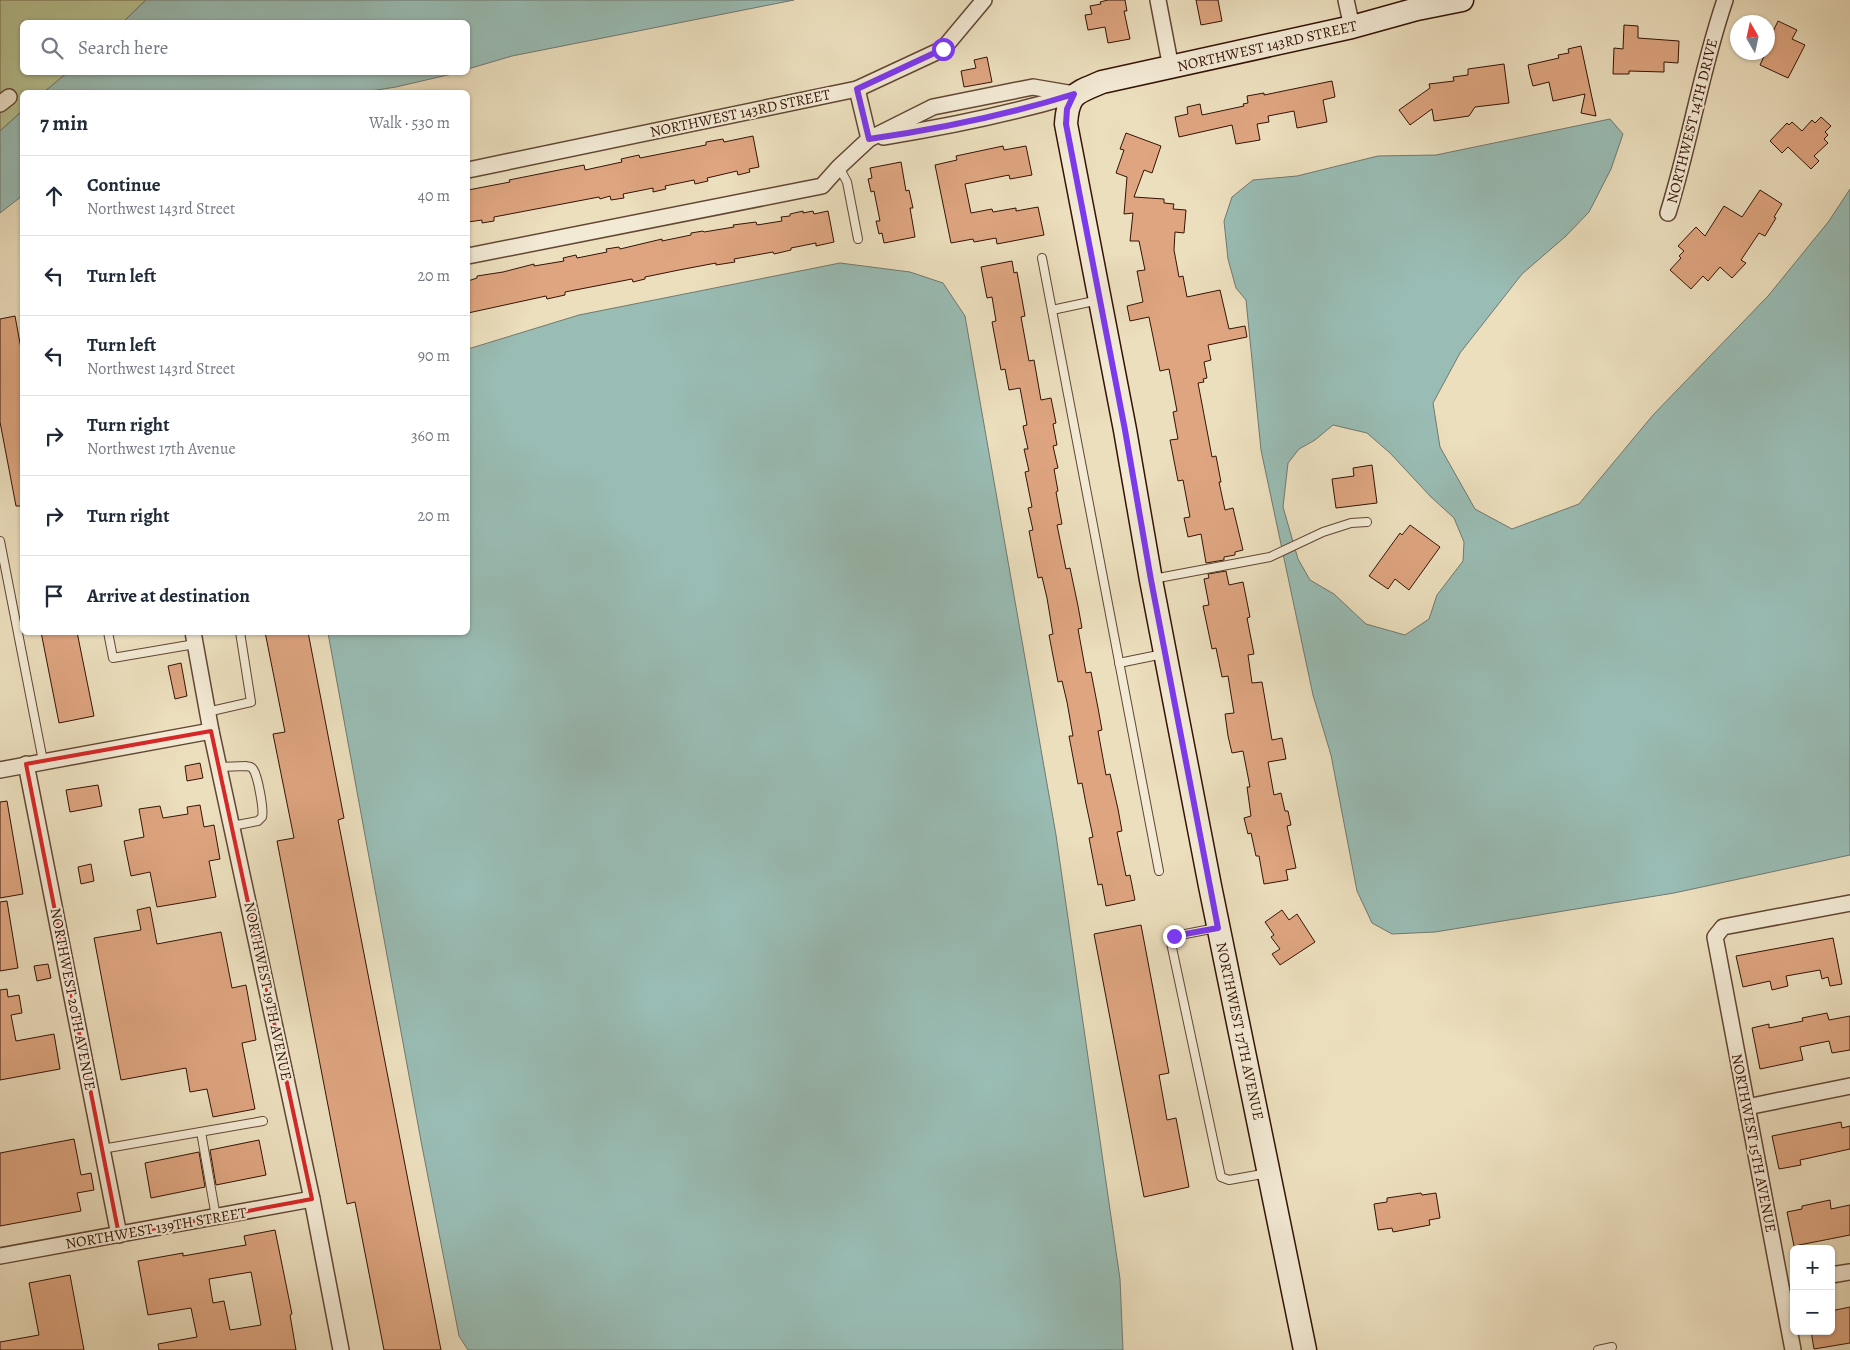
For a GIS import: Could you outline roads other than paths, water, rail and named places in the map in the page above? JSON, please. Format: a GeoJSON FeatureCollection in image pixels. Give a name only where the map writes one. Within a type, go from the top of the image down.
{"type":"FeatureCollection","features":[{"type":"Feature","properties":{"kind":"street","name":"NORTHWEST 143RD STREET"},"geometry":{"type":"LineString","coordinates":[[470,170],[857,89],[943,49],[984,0]]}},
{"type":"Feature","properties":{"kind":"street"},"geometry":{"type":"LineString","coordinates":[[1158,0],[1171,68]]}},
{"type":"Feature","properties":{"kind":"street"},"geometry":{"type":"LineString","coordinates":[[1346,0],[1352,27]]}},
{"type":"Feature","properties":{"kind":"street","name":"NORTHWEST 143RD STREET"},"geometry":{"type":"LineString","coordinates":[[869,139],[933,130],[1032,107],[1074,94],[1102,82],[1352,27],[1419,5],[1462,0]]}},
{"type":"Feature","properties":{"kind":"street","name":"NORTHWEST 14TH DRIVE"},"geometry":{"type":"LineString","coordinates":[[1668,213],[1680,176],[1714,32],[1724,0]]}},
{"type":"Feature","properties":{"kind":"street"},"geometry":{"type":"LineString","coordinates":[[470,256],[822,186],[869,139],[933,107],[1033,88],[1074,94]]}},
{"type":"Feature","properties":{"kind":"street"},"geometry":{"type":"LineString","coordinates":[[857,89],[869,139]]}},
{"type":"Feature","properties":{"kind":"street","name":"NORTHWEST 17TH AVENUE"},"geometry":{"type":"LineString","coordinates":[[1074,94],[1067,109],[1066,124],[1218,928],[1305,1350]]}},
{"type":"Feature","properties":{"kind":"street","name":"NORTHWEST 19TH AVENUE"},"geometry":{"type":"LineString","coordinates":[[194,638],[211,732],[312,1199],[341,1350]]}},
{"type":"Feature","properties":{"kind":"street"},"geometry":{"type":"LineString","coordinates":[[0,770],[211,732]]}},
{"type":"Feature","properties":{"kind":"street","name":"NORTHWEST 20TH AVENUE"},"geometry":{"type":"LineString","coordinates":[[26,764],[119,1235]]}},
{"type":"Feature","properties":{"kind":"street","name":"NORTHWEST 15TH AVENUE"},"geometry":{"type":"LineString","coordinates":[[1793,1350],[1788,1285],[1747,1107],[1715,937],[1723,927],[1850,903]]}},
{"type":"Feature","properties":{"kind":"street"},"geometry":{"type":"LineString","coordinates":[[1747,1107],[1850,1086]]}},
{"type":"Feature","properties":{"kind":"street","name":"NORTHWEST 139TH STREET"},"geometry":{"type":"LineString","coordinates":[[0,1256],[312,1199]]}},
{"type":"Feature","properties":{"kind":"street"},"geometry":{"type":"LineString","coordinates":[[1835,1275],[1850,1272]]}},
{"type":"Feature","properties":{"kind":"lane"},"geometry":{"type":"LineString","coordinates":[[839,168],[847,182],[858,239]]}},
{"type":"Feature","properties":{"kind":"lane"},"geometry":{"type":"LineString","coordinates":[[1042,258],[1159,871]]}},
{"type":"Feature","properties":{"kind":"lane"},"geometry":{"type":"LineString","coordinates":[[1052,310],[1100,300]]}},
{"type":"Feature","properties":{"kind":"lane"},"geometry":{"type":"LineString","coordinates":[[1151,580],[1270,557],[1324,532],[1351,523],[1367,522]]}},
{"type":"Feature","properties":{"kind":"lane"},"geometry":{"type":"LineString","coordinates":[[0,541],[43,761]]}},
{"type":"Feature","properties":{"kind":"lane"},"geometry":{"type":"LineString","coordinates":[[109,635],[113,658],[194,638]]}},
{"type":"Feature","properties":{"kind":"lane"},"geometry":{"type":"LineString","coordinates":[[207,712],[251,702],[240,635]]}},
{"type":"Feature","properties":{"kind":"lane"},"geometry":{"type":"LineString","coordinates":[[1119,663],[1166,654]]}},
{"type":"Feature","properties":{"kind":"lane"},"geometry":{"type":"LineString","coordinates":[[219,767],[246,766],[250,767],[255,773],[263,811],[262,817],[258,821],[232,826]]}},
{"type":"Feature","properties":{"kind":"lane"},"geometry":{"type":"LineString","coordinates":[[1218,928],[1174,936],[1171,943],[1173,953],[1221,1177],[1229,1180],[1270,1173]]}},
{"type":"Feature","properties":{"kind":"lane"},"geometry":{"type":"LineString","coordinates":[[102,1149],[263,1121]]}},
{"type":"Feature","properties":{"kind":"lane"},"geometry":{"type":"LineString","coordinates":[[201,1132],[216,1217]]}},
{"type":"Feature","properties":{"kind":"lane"},"geometry":{"type":"LineString","coordinates":[[1598,1350],[1612,1347]]}},
{"type":"Feature","properties":{"kind":"water"},"geometry":{"type":"Polygon","coordinates":[[[146,0],[794,0],[512,56],[470,68],[470,20],[125,20],[146,0]]]}},
{"type":"Feature","properties":{"kind":"water"},"geometry":{"type":"Polygon","coordinates":[[[64,75],[447,75],[377,90],[46,90],[64,75]]]}},
{"type":"Feature","properties":{"kind":"water"},"geometry":{"type":"Polygon","coordinates":[[[20,113],[20,198],[0,213],[0,131],[20,113]]]}},
{"type":"Feature","properties":{"kind":"water"},"geometry":{"type":"Polygon","coordinates":[[[1610,119],[1623,134],[1611,169],[1589,212],[1566,236],[1522,274],[1460,353],[1433,403],[1440,447],[1475,509],[1512,529],[1579,504],[1653,415],[1768,296],[1829,221],[1850,189],[1850,855],[1674,893],[1435,932],[1392,934],[1372,923],[1357,891],[1331,755],[1313,695],[1261,450],[1246,300],[1236,288],[1228,259],[1224,221],[1232,197],[1253,180],[1297,176],[1378,156],[1436,155],[1610,119]],[[1333,425],[1315,440],[1299,449],[1288,463],[1283,507],[1298,559],[1310,580],[1334,594],[1366,624],[1405,635],[1429,619],[1437,595],[1463,561],[1464,542],[1454,518],[1431,497],[1390,453],[1367,433],[1333,425]]]}},
{"type":"Feature","properties":{"kind":"water"},"geometry":{"type":"Polygon","coordinates":[[[840,263],[910,272],[943,283],[965,316],[1056,835],[1120,1279],[1123,1350],[468,1350],[459,1336],[421,1141],[328,635],[470,635],[470,348],[579,315],[840,263]]]}}]}
